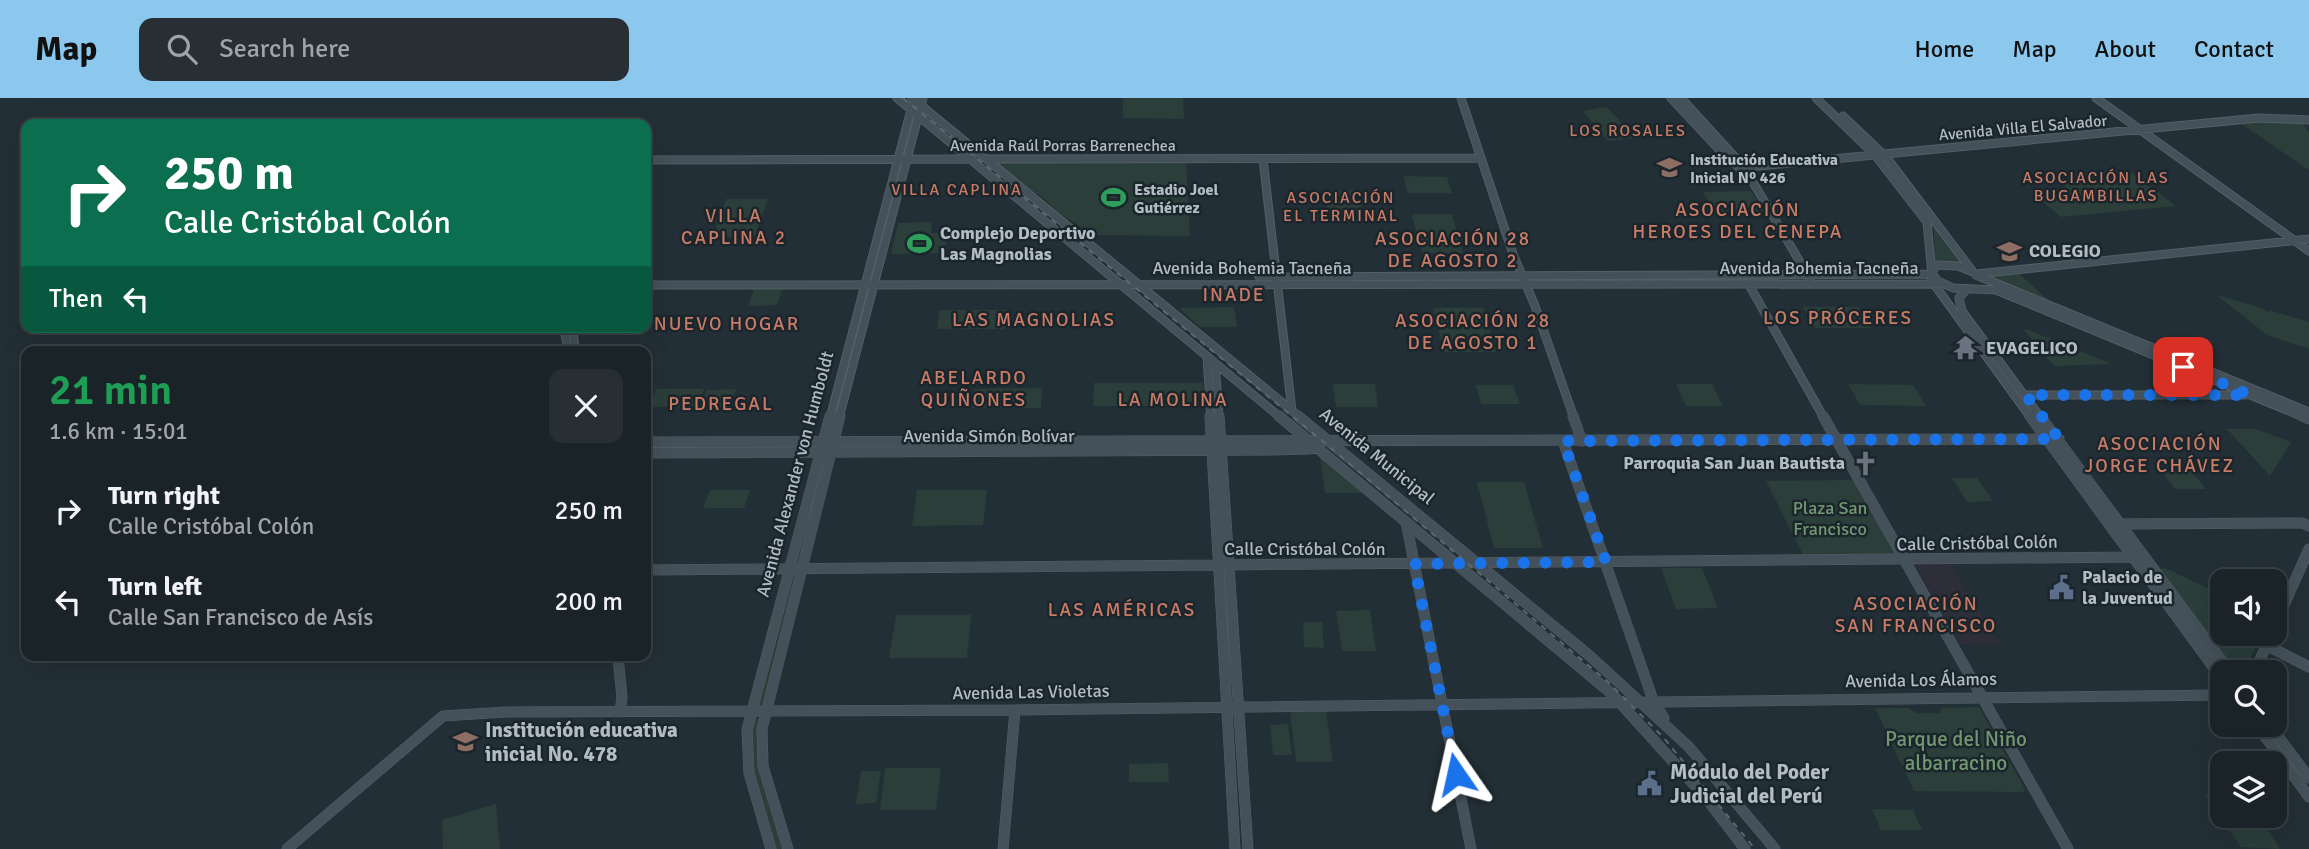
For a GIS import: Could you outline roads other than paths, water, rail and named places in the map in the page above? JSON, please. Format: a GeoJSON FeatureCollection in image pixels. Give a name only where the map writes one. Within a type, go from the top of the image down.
{"type":"FeatureCollection","features":[{"type":"Feature","properties":{"kind":"main road","name":"Avenida Bohemia Tacneña"},"geometry":{"type":"LineString","coordinates":[[1524,280],[1748,283]]}},
{"type":"Feature","properties":{"kind":"main road","name":"Avenida Bohemia Tacneña"},"geometry":{"type":"LineString","coordinates":[[651,283],[865,282]]}},
{"type":"Feature","properties":{"kind":"main road"},"geometry":{"type":"LineString","coordinates":[[1977,288],[1996,290],[2309,419]]}},
{"type":"Feature","properties":{"kind":"street"},"geometry":{"type":"LineString","coordinates":[[897,98],[924,119]]}},
{"type":"Feature","properties":{"kind":"street"},"geometry":{"type":"LineString","coordinates":[[1454,98],[1479,158],[1582,440]]}},
{"type":"Feature","properties":{"kind":"street"},"geometry":{"type":"LineString","coordinates":[[1461,98],[1479,158]]}},
{"type":"Feature","properties":{"kind":"street"},"geometry":{"type":"LineString","coordinates":[[1671,98],[1743,170]]}},
{"type":"Feature","properties":{"kind":"street"},"geometry":{"type":"LineString","coordinates":[[1681,98],[1743,170],[1811,280]]}},
{"type":"Feature","properties":{"kind":"street"},"geometry":{"type":"LineString","coordinates":[[1816,98],[1880,154]]}},
{"type":"Feature","properties":{"kind":"street"},"geometry":{"type":"LineString","coordinates":[[1824,98],[1880,154],[1898,178],[1929,225],[1933,278],[2210,663]]}},
{"type":"Feature","properties":{"kind":"street"},"geometry":{"type":"LineString","coordinates":[[2096,98],[2304,241],[2309,251]]}},
{"type":"Feature","properties":{"kind":"street"},"geometry":{"type":"LineString","coordinates":[[2105,98],[2144,129]]}},
{"type":"Feature","properties":{"kind":"street"},"geometry":{"type":"LineString","coordinates":[[913,99],[922,102]]}},
{"type":"Feature","properties":{"kind":"street","name":"Avenida Alexander von Humboldt"},"geometry":{"type":"LineString","coordinates":[[913,99],[911,109],[924,119]]}},
{"type":"Feature","properties":{"kind":"street"},"geometry":{"type":"LineString","coordinates":[[922,102],[924,119]]}},
{"type":"Feature","properties":{"kind":"street"},"geometry":{"type":"LineString","coordinates":[[922,102],[924,119]]}},
{"type":"Feature","properties":{"kind":"street","name":"Avenida Villa El Salvador"},"geometry":{"type":"LineString","coordinates":[[1743,170],[1880,154],[2271,117],[2309,120]]}},
{"type":"Feature","properties":{"kind":"street","name":"Avenida Alexander von Humboldt"},"geometry":{"type":"LineString","coordinates":[[788,849],[762,757],[761,738],[765,712],[908,157],[924,119]]}},
{"type":"Feature","properties":{"kind":"street","name":"Avenida Alexander von Humboldt"},"geometry":{"type":"LineString","coordinates":[[771,849],[747,760],[746,740],[751,712],[898,158],[924,119]]}},
{"type":"Feature","properties":{"kind":"street","name":"Avenida Municipal"},"geometry":{"type":"LineString","coordinates":[[924,119],[983,157],[1481,563],[1671,730],[1776,849]]}},
{"type":"Feature","properties":{"kind":"street","name":"Avenida Municipal"},"geometry":{"type":"LineString","coordinates":[[924,119],[1619,701],[1706,798],[1745,849]]}},
{"type":"Feature","properties":{"kind":"street","name":"Avenida Raúl Porras Barrenechea"},"geometry":{"type":"LineString","coordinates":[[983,157],[1479,158]]}},
{"type":"Feature","properties":{"kind":"street","name":"Avenida Raúl Porras Barrenechea"},"geometry":{"type":"LineString","coordinates":[[651,158],[1479,158]]}},
{"type":"Feature","properties":{"kind":"street"},"geometry":{"type":"LineString","coordinates":[[1264,159],[1292,409],[1290,425]]}},
{"type":"Feature","properties":{"kind":"street"},"geometry":{"type":"LineString","coordinates":[[1898,178],[1946,233],[1980,282],[1977,288],[1966,290],[1933,278]]}},
{"type":"Feature","properties":{"kind":"street"},"geometry":{"type":"LineString","coordinates":[[1975,274],[2304,241]]}},
{"type":"Feature","properties":{"kind":"street"},"geometry":{"type":"LineString","coordinates":[[1933,278],[1937,265],[1950,264],[2309,412]]}},
{"type":"Feature","properties":{"kind":"street","name":"Avenida Bohemia Tacneña"},"geometry":{"type":"LineString","coordinates":[[865,282],[1933,278]]}},
{"type":"Feature","properties":{"kind":"street","name":"Avenida Bohemia Tacneña"},"geometry":{"type":"LineString","coordinates":[[1748,283],[1811,280]]}},
{"type":"Feature","properties":{"kind":"street"},"geometry":{"type":"LineString","coordinates":[[1748,283],[2068,849]]}},
{"type":"Feature","properties":{"kind":"street"},"geometry":{"type":"LineString","coordinates":[[1966,290],[1959,298],[1962,311],[2221,660]]}},
{"type":"Feature","properties":{"kind":"street"},"geometry":{"type":"LineString","coordinates":[[1207,356],[1216,444],[1233,707],[1248,849]]}},
{"type":"Feature","properties":{"kind":"street"},"geometry":{"type":"LineString","coordinates":[[1215,363],[1216,444]]}},
{"type":"Feature","properties":{"kind":"street"},"geometry":{"type":"LineString","coordinates":[[2026,395],[2250,395]]}},
{"type":"Feature","properties":{"kind":"street","name":"Avenida Simón Bolívar"},"geometry":{"type":"LineString","coordinates":[[651,453],[830,453],[1216,444],[1307,439],[2059,439]]}},
{"type":"Feature","properties":{"kind":"street","name":"Avenida Simón Bolívar"},"geometry":{"type":"LineString","coordinates":[[651,442],[833,440],[1317,447],[1331,441]]}},
{"type":"Feature","properties":{"kind":"street"},"geometry":{"type":"LineString","coordinates":[[1563,441],[1654,701],[1671,730]]}},
{"type":"Feature","properties":{"kind":"street"},"geometry":{"type":"LineString","coordinates":[[1406,522],[1471,849]]}},
{"type":"Feature","properties":{"kind":"street"},"geometry":{"type":"LineString","coordinates":[[2108,524],[2302,523],[2309,526]]}},
{"type":"Feature","properties":{"kind":"street"},"geometry":{"type":"LineString","coordinates":[[2287,598],[2309,549]]}},
{"type":"Feature","properties":{"kind":"street","name":"Calle Cristóbal Colón"},"geometry":{"type":"LineString","coordinates":[[651,570],[2133,557]]}},
{"type":"Feature","properties":{"kind":"street"},"geometry":{"type":"LineString","coordinates":[[2268,646],[2309,667]]}},
{"type":"Feature","properties":{"kind":"street"},"geometry":{"type":"LineString","coordinates":[[618,661],[622,698],[620,712]]}},
{"type":"Feature","properties":{"kind":"street","name":"Avenida Los Álamos"},"geometry":{"type":"LineString","coordinates":[[1619,701],[2210,695]]}},
{"type":"Feature","properties":{"kind":"street","name":"Avenida Las Violetas"},"geometry":{"type":"LineString","coordinates":[[287,849],[443,716],[506,712],[1015,710],[1619,701]]}},
{"type":"Feature","properties":{"kind":"street"},"geometry":{"type":"LineString","coordinates":[[1233,707],[1235,849]]}},
{"type":"Feature","properties":{"kind":"street"},"geometry":{"type":"LineString","coordinates":[[1003,849],[1015,710]]}},
{"type":"Feature","properties":{"kind":"street"},"geometry":{"type":"LineString","coordinates":[[2265,737],[2309,797]]}},
{"type":"Feature","properties":{"kind":"street"},"geometry":{"type":"LineString","coordinates":[[2279,737],[2309,778]]}},
{"type":"Feature","properties":{"kind":"railway"},"geometry":{"type":"LineString","coordinates":[[903,98],[1325,443],[1608,682],[1663,737],[1755,849]]}},
{"type":"Feature","properties":{"kind":"place","name":"Institución Educativa Inicial Nº 426"},"geometry":{"type":"Point","coordinates":[1670,168]}},
{"type":"Feature","properties":{"kind":"place","name":"Estadio Joel Gutiérrez"},"geometry":{"type":"Point","coordinates":[1114,198]}},
{"type":"Feature","properties":{"kind":"place","name":"Complejo Deportivo Las Magnolias"},"geometry":{"type":"Point","coordinates":[920,243]}},
{"type":"Feature","properties":{"kind":"place","name":"COLEGIO"},"geometry":{"type":"Point","coordinates":[2009,251]}},
{"type":"Feature","properties":{"kind":"place","name":"EVAGELICO"},"geometry":{"type":"Point","coordinates":[1966,348]}},
{"type":"Feature","properties":{"kind":"place","name":"Parroquia San Juan Bautista"},"geometry":{"type":"Point","coordinates":[1865,463]}},
{"type":"Feature","properties":{"kind":"place","name":"Palacio de la Juventud"},"geometry":{"type":"Point","coordinates":[2062,587]}},
{"type":"Feature","properties":{"kind":"place","name":"Institución educativa inicial No. 478"},"geometry":{"type":"Point","coordinates":[465,742]}},
{"type":"Feature","properties":{"kind":"place","name":"Módulo del Poder Judicial del Perú"},"geometry":{"type":"Point","coordinates":[1650,784]}},
{"type":"Feature","properties":{"kind":"district","name":"LOS ROSALES"},"geometry":{"type":"Point","coordinates":[1628,130]}},
{"type":"Feature","properties":{"kind":"district","name":"ASOCIACIÓN LAS BUGAMBILLAS"},"geometry":{"type":"Point","coordinates":[2096,186]}},
{"type":"Feature","properties":{"kind":"district","name":"VILLA CAPLINA"},"geometry":{"type":"Point","coordinates":[957,189]}},
{"type":"Feature","properties":{"kind":"district","name":"ASOCIACIÓN EL TERMINAL"},"geometry":{"type":"Point","coordinates":[1341,206]}},
{"type":"Feature","properties":{"kind":"district","name":"ASOCIACIÓN HEROES DEL CENEPA"},"geometry":{"type":"Point","coordinates":[1738,220]}},
{"type":"Feature","properties":{"kind":"district","name":"VILLA CAPLINA 2"},"geometry":{"type":"Point","coordinates":[734,226]}},
{"type":"Feature","properties":{"kind":"district","name":"ASOCIACIÓN 28 DE AGOSTO 2"},"geometry":{"type":"Point","coordinates":[1453,249]}},
{"type":"Feature","properties":{"kind":"district","name":"INADE"},"geometry":{"type":"Point","coordinates":[1234,294]}},
{"type":"Feature","properties":{"kind":"district","name":"LOS PRÓCERES"},"geometry":{"type":"Point","coordinates":[1838,317]}},
{"type":"Feature","properties":{"kind":"district","name":"LAS MAGNOLIAS"},"geometry":{"type":"Point","coordinates":[1034,319]}},
{"type":"Feature","properties":{"kind":"district","name":"NUEVO HOGAR"},"geometry":{"type":"Point","coordinates":[727,323]}},
{"type":"Feature","properties":{"kind":"district","name":"ASOCIACIÓN 28 DE AGOSTO 1"},"geometry":{"type":"Point","coordinates":[1473,331]}},
{"type":"Feature","properties":{"kind":"district","name":"ABELARDO QUIÑONES"},"geometry":{"type":"Point","coordinates":[974,388]}},
{"type":"Feature","properties":{"kind":"district","name":"LA MOLINA"},"geometry":{"type":"Point","coordinates":[1173,399]}},
{"type":"Feature","properties":{"kind":"district","name":"PEDREGAL"},"geometry":{"type":"Point","coordinates":[721,403]}},
{"type":"Feature","properties":{"kind":"district","name":"ASOCIACIÓN JORGE CHÁVEZ"},"geometry":{"type":"Point","coordinates":[2160,454]}},
{"type":"Feature","properties":{"kind":"district","name":"LAS AMÉRICAS"},"geometry":{"type":"Point","coordinates":[1122,609]}},
{"type":"Feature","properties":{"kind":"district","name":"ASOCIACIÓN SAN FRANCISCO"},"geometry":{"type":"Point","coordinates":[1916,614]}},
{"type":"Feature","properties":{"kind":"park label","name":"Plaza San Francisco"},"geometry":{"type":"Point","coordinates":[1830,518]}},
{"type":"Feature","properties":{"kind":"park label","name":"Parque del Niño albarracino"},"geometry":{"type":"Point","coordinates":[1956,751]}}]}
